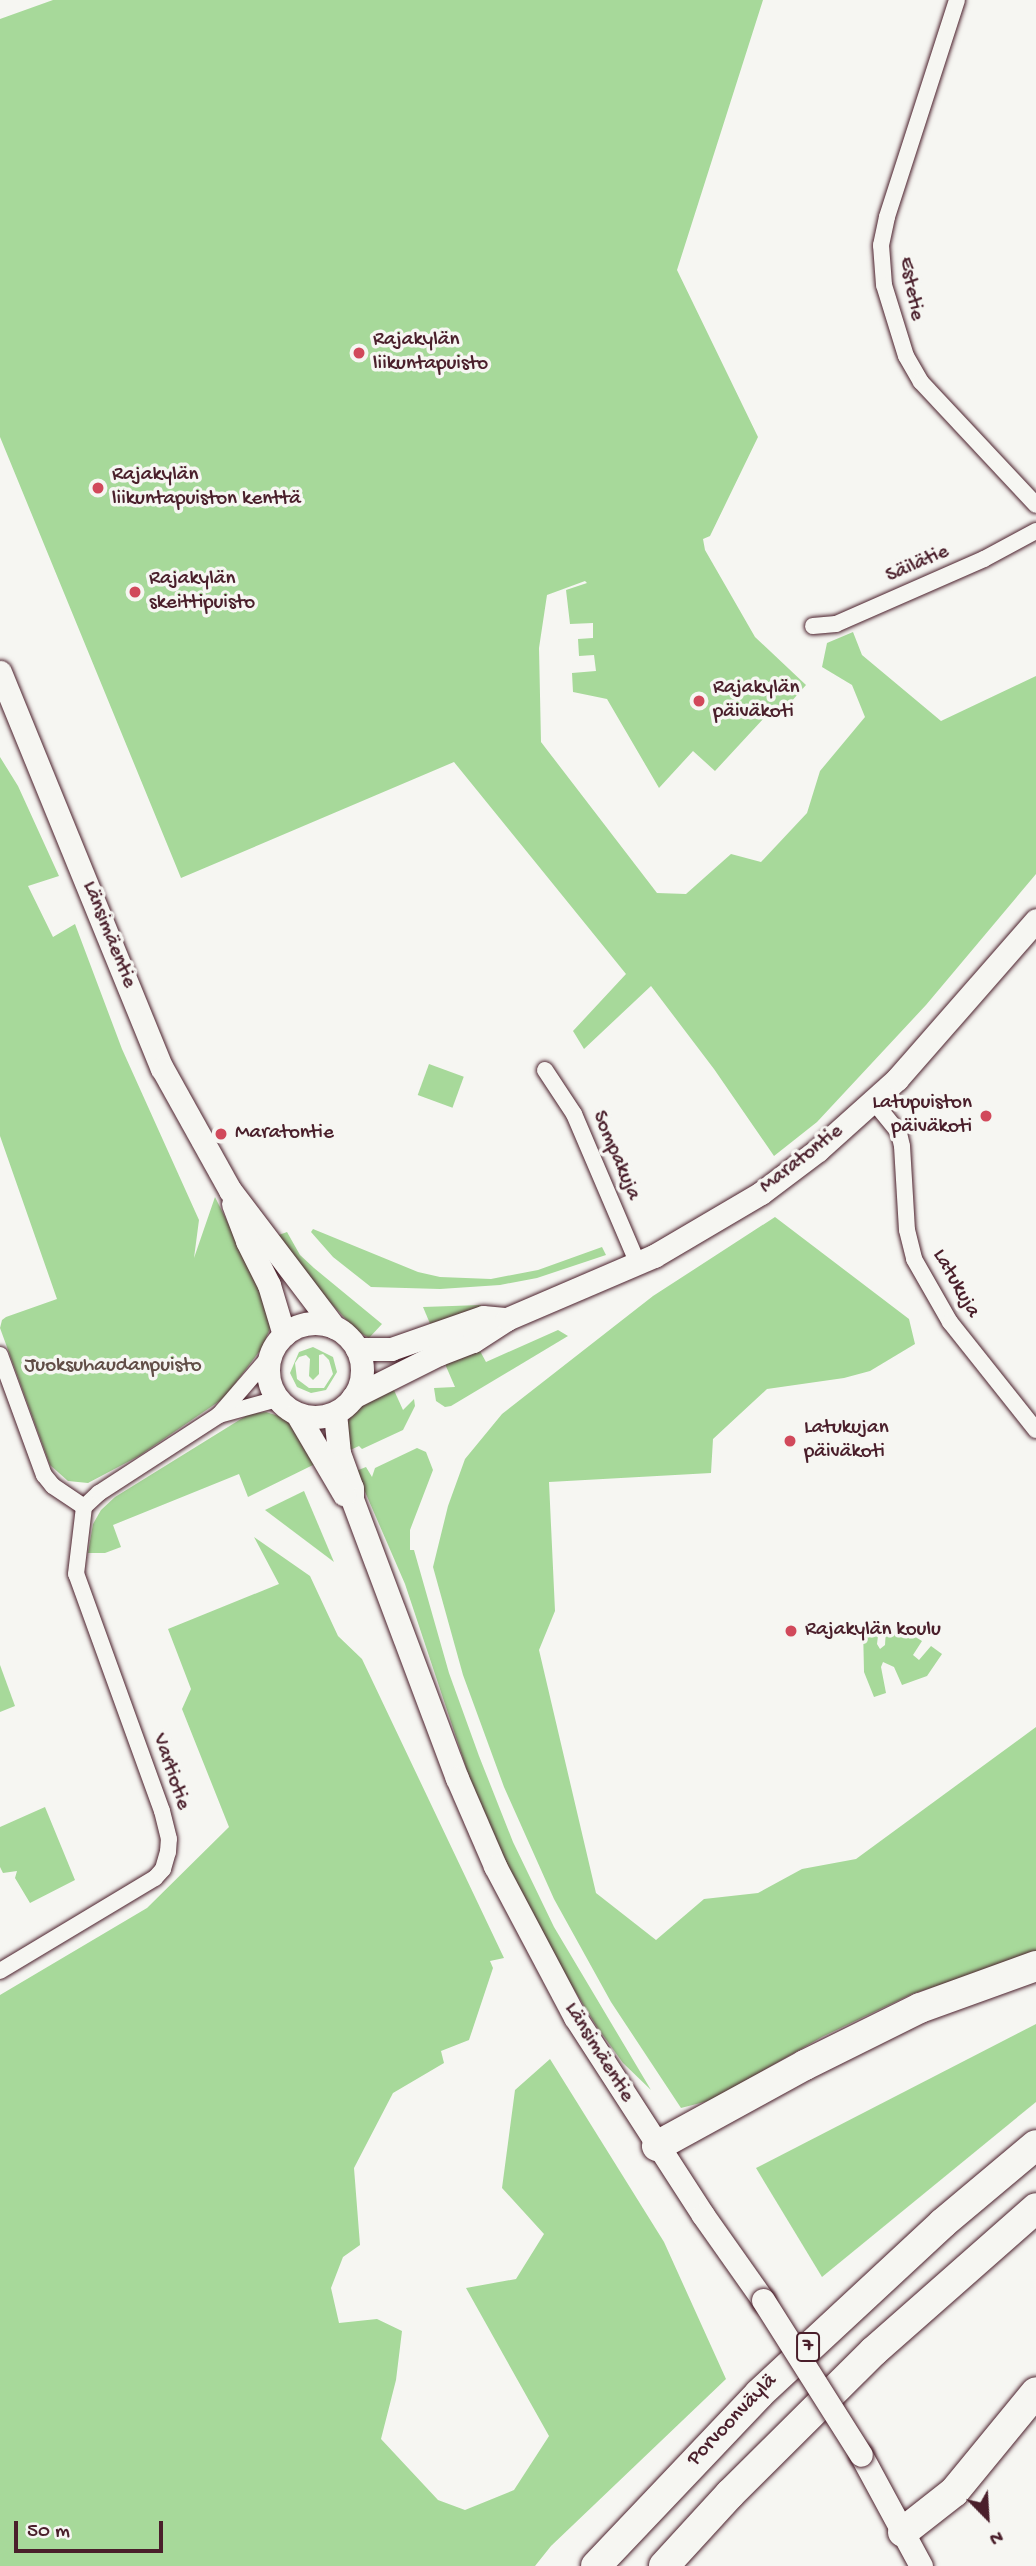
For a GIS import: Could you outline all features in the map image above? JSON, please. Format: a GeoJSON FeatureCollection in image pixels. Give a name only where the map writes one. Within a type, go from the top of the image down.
{"type":"FeatureCollection","features":[{"type":"Feature","properties":{"kind":"highway"},"geometry":{"type":"LineString","coordinates":[[657,2146],[805,2065],[920,2008],[1036,1966]]}},
{"type":"Feature","properties":{"kind":"highway","name":"Porvoonväylä"},"geometry":{"type":"LineString","coordinates":[[596,2566],[778,2376],[943,2223],[1036,2145]]}},
{"type":"Feature","properties":{"kind":"highway","name":"7"},"geometry":{"type":"LineString","coordinates":[[664,2566],[730,2494],[874,2351],[1036,2208]]}},
{"type":"Feature","properties":{"kind":"highway"},"geometry":{"type":"LineString","coordinates":[[904,2532],[954,2492],[1036,2392]]}},
{"type":"Feature","properties":{"kind":"main road","name":"Länsimäentie"},"geometry":{"type":"LineString","coordinates":[[0,672],[162,1068],[230,1190],[334,1327]]}},
{"type":"Feature","properties":{"kind":"main road","name":"Maratontie"},"geometry":{"type":"LineString","coordinates":[[353,1397],[439,1354],[473,1342],[507,1319],[638,1264],[704,1229],[761,1193],[874,1101],[942,1030],[1036,920]]}},
{"type":"Feature","properties":{"kind":"main road","name":"Länsimäentie"},"geometry":{"type":"LineString","coordinates":[[230,1190],[247,1241],[269,1285],[284,1335]]}},
{"type":"Feature","properties":{"kind":"main road","name":"Maratontie"},"geometry":{"type":"LineString","coordinates":[[357,1349],[391,1349],[483,1317],[507,1319]]}},
{"type":"Feature","properties":{"kind":"main road"},"geometry":{"type":"LineString","coordinates":[[308,1324],[334,1327],[357,1349],[361,1379],[353,1397],[335,1413],[316,1417],[297,1414],[277,1399],[268,1379],[270,1356],[284,1335],[308,1324]]}},
{"type":"Feature","properties":{"kind":"main road","name":"Länsimäentie"},"geometry":{"type":"LineString","coordinates":[[335,1413],[339,1453],[352,1488],[352,1499],[452,1767],[495,1866],[568,2005],[657,2146],[763,2300],[861,2455],[921,2566]]}},
{"type":"Feature","properties":{"kind":"main road","name":"Länsimäentie"},"geometry":{"type":"LineString","coordinates":[[297,1414],[342,1492],[352,1499]]}},
{"type":"Feature","properties":{"kind":"street","name":"Estetie"},"geometry":{"type":"LineString","coordinates":[[957,0],[887,217],[881,245],[884,285],[906,356],[921,382],[1036,505]]}},
{"type":"Feature","properties":{"kind":"street","name":"Säilätie"},"geometry":{"type":"LineString","coordinates":[[813,626],[836,624],[984,559],[1036,531]]}},
{"type":"Feature","properties":{"kind":"street","name":"Sompakuja"},"geometry":{"type":"LineString","coordinates":[[545,1070],[574,1114],[638,1264]]}},
{"type":"Feature","properties":{"kind":"street","name":"Latukuja"},"geometry":{"type":"LineString","coordinates":[[874,1101],[899,1133],[907,1230],[914,1259],[958,1333],[1036,1430]]}},
{"type":"Feature","properties":{"kind":"street"},"geometry":{"type":"LineString","coordinates":[[0,1355],[44,1475],[59,1491],[84,1507],[99,1493],[219,1415],[270,1356]]}},
{"type":"Feature","properties":{"kind":"street"},"geometry":{"type":"LineString","coordinates":[[219,1415],[277,1399]]}},
{"type":"Feature","properties":{"kind":"street","name":"Vartiotie"},"geometry":{"type":"LineString","coordinates":[[0,1971],[155,1878],[163,1869],[168,1852],[169,1839],[162,1811],[76,1574],[84,1507]]}},
{"type":"Feature","properties":{"kind":"green space","name":"Rajakylän liikuntapuisto"},"geometry":{"type":"Polygon","coordinates":[[[53,0],[763,0],[677,270],[758,437],[710,536],[703,539],[705,550],[755,637],[806,685],[782,712],[775,706],[715,771],[693,751],[659,788],[607,699],[573,692],[572,673],[596,671],[594,655],[579,656],[578,639],[593,638],[593,623],[570,624],[566,590],[587,583],[585,581],[547,595],[539,648],[541,742],[657,893],[686,894],[731,854],[761,862],[807,813],[820,771],[865,717],[852,685],[822,667],[827,643],[853,632],[862,655],[941,721],[1036,676],[1036,874],[926,1005],[817,1122],[774,1156],[714,1069],[651,986],[584,1049],[573,1031],[626,974],[454,762],[181,878],[0,437],[0,19],[53,0]]]}},
{"type":"Feature","properties":{"kind":"green space","name":"Juoksuhaudanpuisto"},"geometry":{"type":"Polygon","coordinates":[[[0,757],[18,786],[59,876],[28,886],[53,937],[75,924],[122,1049],[199,1220],[194,1258],[215,1197],[263,1293],[271,1326],[262,1348],[224,1398],[139,1456],[88,1483],[68,1481],[50,1465],[0,1328],[6,1317],[57,1299],[0,1136],[0,757]]]}},
{"type":"Feature","properties":{"kind":"green space"},"geometry":{"type":"Polygon","coordinates":[[[429,1064],[464,1077],[452,1108],[418,1095],[429,1064]]]}},
{"type":"Feature","properties":{"kind":"green space"},"geometry":{"type":"Polygon","coordinates":[[[775,1217],[909,1319],[915,1344],[870,1371],[844,1378],[767,1389],[713,1439],[711,1473],[549,1482],[555,1611],[539,1650],[596,1893],[656,1940],[704,1899],[758,1893],[802,1869],[856,1859],[1036,1727],[1036,1954],[912,1994],[822,2037],[712,2100],[681,2108],[611,2002],[554,1899],[504,1787],[463,1675],[433,1567],[448,1506],[465,1459],[502,1414],[653,1296],[775,1217]]]}},
{"type":"Feature","properties":{"kind":"green space"},"geometry":{"type":"Polygon","coordinates":[[[313,1229],[418,1272],[440,1277],[491,1279],[538,1270],[602,1247],[606,1255],[537,1278],[500,1285],[440,1289],[371,1287],[333,1257],[311,1232],[313,1229]]]}},
{"type":"Feature","properties":{"kind":"green space"},"geometry":{"type":"Polygon","coordinates":[[[287,1232],[300,1255],[382,1324],[369,1338],[357,1331],[294,1264],[276,1236],[287,1232]]]}},
{"type":"Feature","properties":{"kind":"green space"},"geometry":{"type":"Polygon","coordinates":[[[481,1305],[481,1309],[431,1326],[423,1307],[481,1305]]]}},
{"type":"Feature","properties":{"kind":"green space"},"geometry":{"type":"Polygon","coordinates":[[[558,1330],[568,1336],[451,1406],[445,1407],[436,1401],[434,1388],[455,1387],[445,1364],[480,1351],[486,1362],[558,1330]]]}},
{"type":"Feature","properties":{"kind":"green space"},"geometry":{"type":"Polygon","coordinates":[[[313,1347],[333,1357],[337,1372],[326,1390],[311,1393],[297,1387],[290,1373],[299,1352],[313,1347]],[[323,1354],[319,1355],[319,1374],[313,1380],[309,1376],[310,1359],[306,1355],[299,1357],[295,1363],[297,1379],[309,1388],[324,1388],[333,1374],[329,1360],[323,1354]]]}},
{"type":"Feature","properties":{"kind":"green space"},"geometry":{"type":"Polygon","coordinates":[[[393,1388],[403,1410],[414,1399],[415,1406],[403,1430],[362,1449],[359,1446],[346,1452],[346,1425],[354,1411],[361,1403],[393,1388]]]}},
{"type":"Feature","properties":{"kind":"green space"},"geometry":{"type":"Polygon","coordinates":[[[266,1412],[285,1418],[291,1423],[315,1464],[248,1497],[239,1474],[113,1525],[121,1547],[105,1553],[88,1553],[93,1524],[101,1510],[115,1497],[249,1414],[266,1412]]]}},
{"type":"Feature","properties":{"kind":"green space"},"geometry":{"type":"Polygon","coordinates":[[[417,1448],[426,1452],[433,1470],[410,1530],[410,1550],[414,1550],[449,1673],[479,1756],[513,1842],[554,1927],[651,2090],[623,2063],[597,2027],[547,1945],[495,1843],[469,1776],[405,1584],[356,1471],[366,1467],[372,1477],[375,1468],[417,1448]]]}},
{"type":"Feature","properties":{"kind":"green space"},"geometry":{"type":"Polygon","coordinates":[[[304,1491],[334,1562],[265,1510],[304,1491]]]}},
{"type":"Feature","properties":{"kind":"green space"},"geometry":{"type":"Polygon","coordinates":[[[254,1537],[310,1576],[338,1636],[362,1659],[504,1958],[490,1961],[493,1968],[469,2040],[441,2051],[444,2063],[393,2093],[354,2168],[360,2245],[343,2257],[331,2288],[339,2323],[377,2319],[402,2331],[396,2380],[381,2439],[438,2500],[465,2510],[514,2490],[549,2436],[466,2288],[516,2279],[544,2234],[502,2188],[515,2090],[550,2059],[664,2242],[726,2379],[551,2546],[535,2566],[0,2566],[0,1995],[147,1908],[229,1827],[182,1709],[191,1689],[168,1629],[279,1584],[254,1537]]]}},
{"type":"Feature","properties":{"kind":"green space"},"geometry":{"type":"Polygon","coordinates":[[[863,1627],[879,1628],[877,1644],[880,1649],[885,1645],[886,1629],[904,1630],[922,1641],[913,1655],[919,1660],[931,1646],[942,1654],[927,1676],[902,1685],[894,1667],[883,1662],[881,1667],[886,1693],[874,1697],[864,1672],[863,1627]]]}},
{"type":"Feature","properties":{"kind":"green space"},"geometry":{"type":"Polygon","coordinates":[[[0,1665],[15,1706],[0,1712],[0,1665]]]}},
{"type":"Feature","properties":{"kind":"green space"},"geometry":{"type":"Polygon","coordinates":[[[45,1807],[75,1880],[30,1903],[15,1878],[17,1871],[3,1873],[0,1867],[0,1827],[45,1807]]]}},
{"type":"Feature","properties":{"kind":"green space"},"geometry":{"type":"Polygon","coordinates":[[[1036,2024],[1036,2102],[822,2277],[756,2168],[1036,2024]]]}},
{"type":"Feature","properties":{"kind":"place","name":"Rajakylän liikuntapuisto"},"geometry":{"type":"Point","coordinates":[359,353]}},
{"type":"Feature","properties":{"kind":"place","name":"Rajakylän liikuntapuiston kenttä"},"geometry":{"type":"Point","coordinates":[98,488]}},
{"type":"Feature","properties":{"kind":"place","name":"Rajakylän skeittipuisto"},"geometry":{"type":"Point","coordinates":[135,592]}},
{"type":"Feature","properties":{"kind":"place","name":"Rajakylän päiväkoti"},"geometry":{"type":"Point","coordinates":[699,701]}},
{"type":"Feature","properties":{"kind":"place","name":"Latupuiston päiväkoti"},"geometry":{"type":"Point","coordinates":[986,1116]}},
{"type":"Feature","properties":{"kind":"place","name":"Maratontie"},"geometry":{"type":"Point","coordinates":[221,1134]}},
{"type":"Feature","properties":{"kind":"place","name":"Latukujan päiväkoti"},"geometry":{"type":"Point","coordinates":[790,1441]}},
{"type":"Feature","properties":{"kind":"place","name":"Rajakylän koulu"},"geometry":{"type":"Point","coordinates":[791,1631]}}]}
